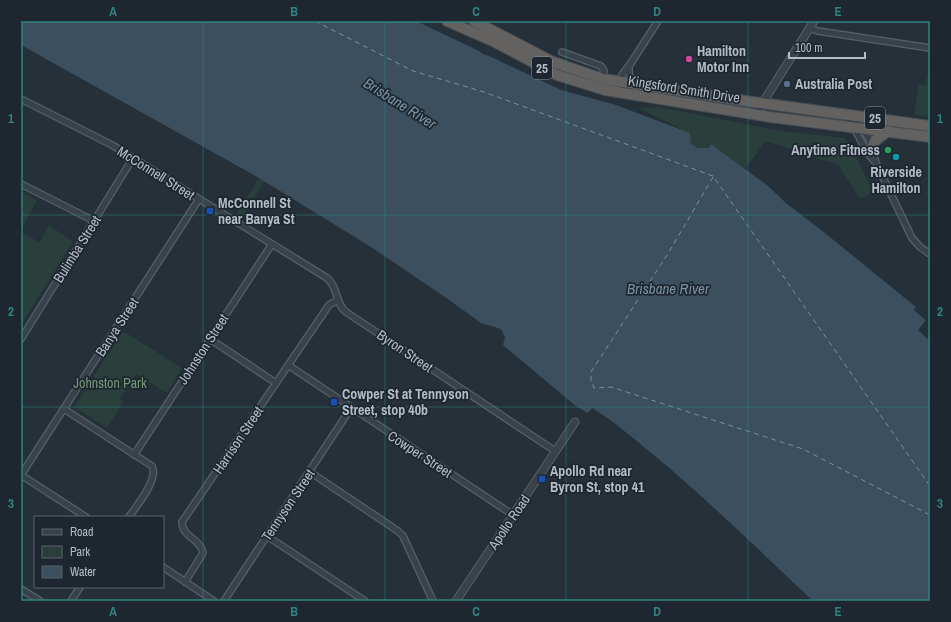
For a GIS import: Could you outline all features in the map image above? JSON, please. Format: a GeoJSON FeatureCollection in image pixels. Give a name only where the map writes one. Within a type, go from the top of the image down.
{"type":"FeatureCollection","features":[{"type":"Feature","properties":{"kind":"highway","name":"Kingsford Smith Drive"},"geometry":{"type":"LineString","coordinates":[[447,21],[495,42],[533,63],[568,79],[605,90],[755,114],[930,137]]}},
{"type":"Feature","properties":{"kind":"highway","name":"Kingsford Smith Drive"},"geometry":{"type":"LineString","coordinates":[[478,22],[489,24],[554,62],[603,79],[762,104],[930,126]]}},
{"type":"Feature","properties":{"kind":"highway"},"geometry":{"type":"LineString","coordinates":[[872,148],[875,142],[888,131]]}},
{"type":"Feature","properties":{"kind":"street"},"geometry":{"type":"LineString","coordinates":[[643,97],[634,90],[625,88],[621,82],[624,71],[629,66],[658,21]]}},
{"type":"Feature","properties":{"kind":"street"},"geometry":{"type":"LineString","coordinates":[[755,114],[814,21]]}},
{"type":"Feature","properties":{"kind":"street"},"geometry":{"type":"LineString","coordinates":[[810,28],[818,31],[930,48]]}},
{"type":"Feature","properties":{"kind":"street"},"geometry":{"type":"LineString","coordinates":[[562,52],[601,66],[604,71],[603,79]]}},
{"type":"Feature","properties":{"kind":"street"},"geometry":{"type":"LineString","coordinates":[[629,66],[629,75],[633,84]]}},
{"type":"Feature","properties":{"kind":"street","name":"McConnell Street"},"geometry":{"type":"LineString","coordinates":[[21,99],[99,138],[272,244],[330,281],[334,285],[338,300]]}},
{"type":"Feature","properties":{"kind":"street"},"geometry":{"type":"LineString","coordinates":[[838,113],[847,119],[856,122],[867,152],[876,163]]}},
{"type":"Feature","properties":{"kind":"street"},"geometry":{"type":"LineString","coordinates":[[858,127],[872,148],[876,163],[912,238],[920,248],[930,254]]}},
{"type":"Feature","properties":{"kind":"street","name":"Bulimba Street"},"geometry":{"type":"LineString","coordinates":[[21,339],[133,158]]}},
{"type":"Feature","properties":{"kind":"street"},"geometry":{"type":"LineString","coordinates":[[21,184],[94,221]]}},
{"type":"Feature","properties":{"kind":"street","name":"Banya Street"},"geometry":{"type":"LineString","coordinates":[[21,475],[199,199]]}},
{"type":"Feature","properties":{"kind":"street","name":"Johnston Street"},"geometry":{"type":"LineString","coordinates":[[134,455],[272,244]]}},
{"type":"Feature","properties":{"kind":"street","name":"Harrison Street"},"geometry":{"type":"LineString","coordinates":[[185,582],[203,553],[201,547],[184,531],[182,522],[329,305],[338,300]]}},
{"type":"Feature","properties":{"kind":"street","name":"Byron Street"},"geometry":{"type":"LineString","coordinates":[[338,300],[340,307],[352,316],[555,451]]}},
{"type":"Feature","properties":{"kind":"street"},"geometry":{"type":"LineString","coordinates":[[210,338],[276,383]]}},
{"type":"Feature","properties":{"kind":"street","name":"Cowper Street"},"geometry":{"type":"LineString","coordinates":[[288,365],[513,515]]}},
{"type":"Feature","properties":{"kind":"street","name":"Tennyson Street"},"geometry":{"type":"LineString","coordinates":[[224,601],[351,408]]}},
{"type":"Feature","properties":{"kind":"street"},"geometry":{"type":"LineString","coordinates":[[64,409],[152,466],[154,471],[153,479],[130,516]]}},
{"type":"Feature","properties":{"kind":"street","name":"Apollo Road"},"geometry":{"type":"LineString","coordinates":[[456,601],[575,422]]}},
{"type":"Feature","properties":{"kind":"street"},"geometry":{"type":"LineString","coordinates":[[310,472],[398,530],[403,536],[433,601]]}},
{"type":"Feature","properties":{"kind":"street"},"geometry":{"type":"LineString","coordinates":[[21,475],[84,516]]}},
{"type":"Feature","properties":{"kind":"street"},"geometry":{"type":"LineString","coordinates":[[267,536],[365,601]]}},
{"type":"Feature","properties":{"kind":"street"},"geometry":{"type":"LineString","coordinates":[[164,568],[214,601]]}},
{"type":"Feature","properties":{"kind":"street"},"geometry":{"type":"LineString","coordinates":[[71,601],[79,588]]}},
{"type":"Feature","properties":{"kind":"street"},"geometry":{"type":"LineString","coordinates":[[21,589],[40,601]]}},
{"type":"Feature","properties":{"kind":"green space"},"geometry":{"type":"Polygon","coordinates":[[[930,60],[930,117],[914,115],[919,84],[926,85],[930,60]]]}},
{"type":"Feature","properties":{"kind":"green space"},"geometry":{"type":"Polygon","coordinates":[[[659,107],[775,130],[843,138],[849,142],[873,192],[860,199],[838,165],[766,141],[745,169],[711,145],[709,148],[698,148],[690,144],[691,138],[689,133],[639,108],[659,107]]]}},
{"type":"Feature","properties":{"kind":"green space"},"geometry":{"type":"Polygon","coordinates":[[[259,178],[265,181],[243,216],[237,213],[259,178]]]}},
{"type":"Feature","properties":{"kind":"green space"},"geometry":{"type":"Polygon","coordinates":[[[21,192],[37,200],[21,231],[21,192]]]}},
{"type":"Feature","properties":{"kind":"green space"},"geometry":{"type":"Polygon","coordinates":[[[49,225],[73,242],[21,325],[21,233],[40,242],[49,225]]]}},
{"type":"Feature","properties":{"kind":"green space","name":"Johnston Park"},"geometry":{"type":"Polygon","coordinates":[[[123,331],[182,368],[167,393],[136,374],[120,399],[123,402],[107,428],[74,407],[123,331]]]}},
{"type":"Feature","properties":{"kind":"water","name":"Brisbane River"},"geometry":{"type":"Polygon","coordinates":[[[21,21],[416,21],[561,90],[616,105],[690,133],[691,144],[698,148],[709,148],[711,144],[768,186],[787,204],[916,307],[914,310],[930,324],[930,601],[813,601],[715,509],[655,456],[600,413],[592,408],[588,413],[577,407],[503,345],[505,337],[501,329],[481,323],[371,247],[259,178],[21,45],[21,21]]]}},
{"type":"Feature","properties":{"kind":"pier"},"geometry":{"type":"Polygon","coordinates":[[[926,320],[930,324],[930,341],[918,330],[926,320]]]}},
{"type":"Feature","properties":{"kind":"ferry route"},"geometry":{"type":"LineString","coordinates":[[315,21],[413,71],[484,92],[713,176],[930,486]]}},
{"type":"Feature","properties":{"kind":"ferry route"},"geometry":{"type":"LineString","coordinates":[[713,177],[669,252],[591,372],[591,380],[594,388],[611,387],[803,449],[930,515]]}},
{"type":"Feature","properties":{"kind":"place","name":"Hamilton Motor Inn"},"geometry":{"type":"Point","coordinates":[689,59]}},
{"type":"Feature","properties":{"kind":"place","name":"Australia Post"},"geometry":{"type":"Point","coordinates":[787,84]}},
{"type":"Feature","properties":{"kind":"place","name":"Anytime Fitness"},"geometry":{"type":"Point","coordinates":[888,150]}},
{"type":"Feature","properties":{"kind":"place","name":"Riverside Hamilton"},"geometry":{"type":"Point","coordinates":[896,157]}},
{"type":"Feature","properties":{"kind":"place","name":"McConnell St near Banya St"},"geometry":{"type":"Point","coordinates":[210,211]}},
{"type":"Feature","properties":{"kind":"place","name":"Cowper St at Tennyson Street, stop 40b"},"geometry":{"type":"Point","coordinates":[334,402]}},
{"type":"Feature","properties":{"kind":"place","name":"Apollo Rd near Byron St, stop 41"},"geometry":{"type":"Point","coordinates":[542,479]}}]}
